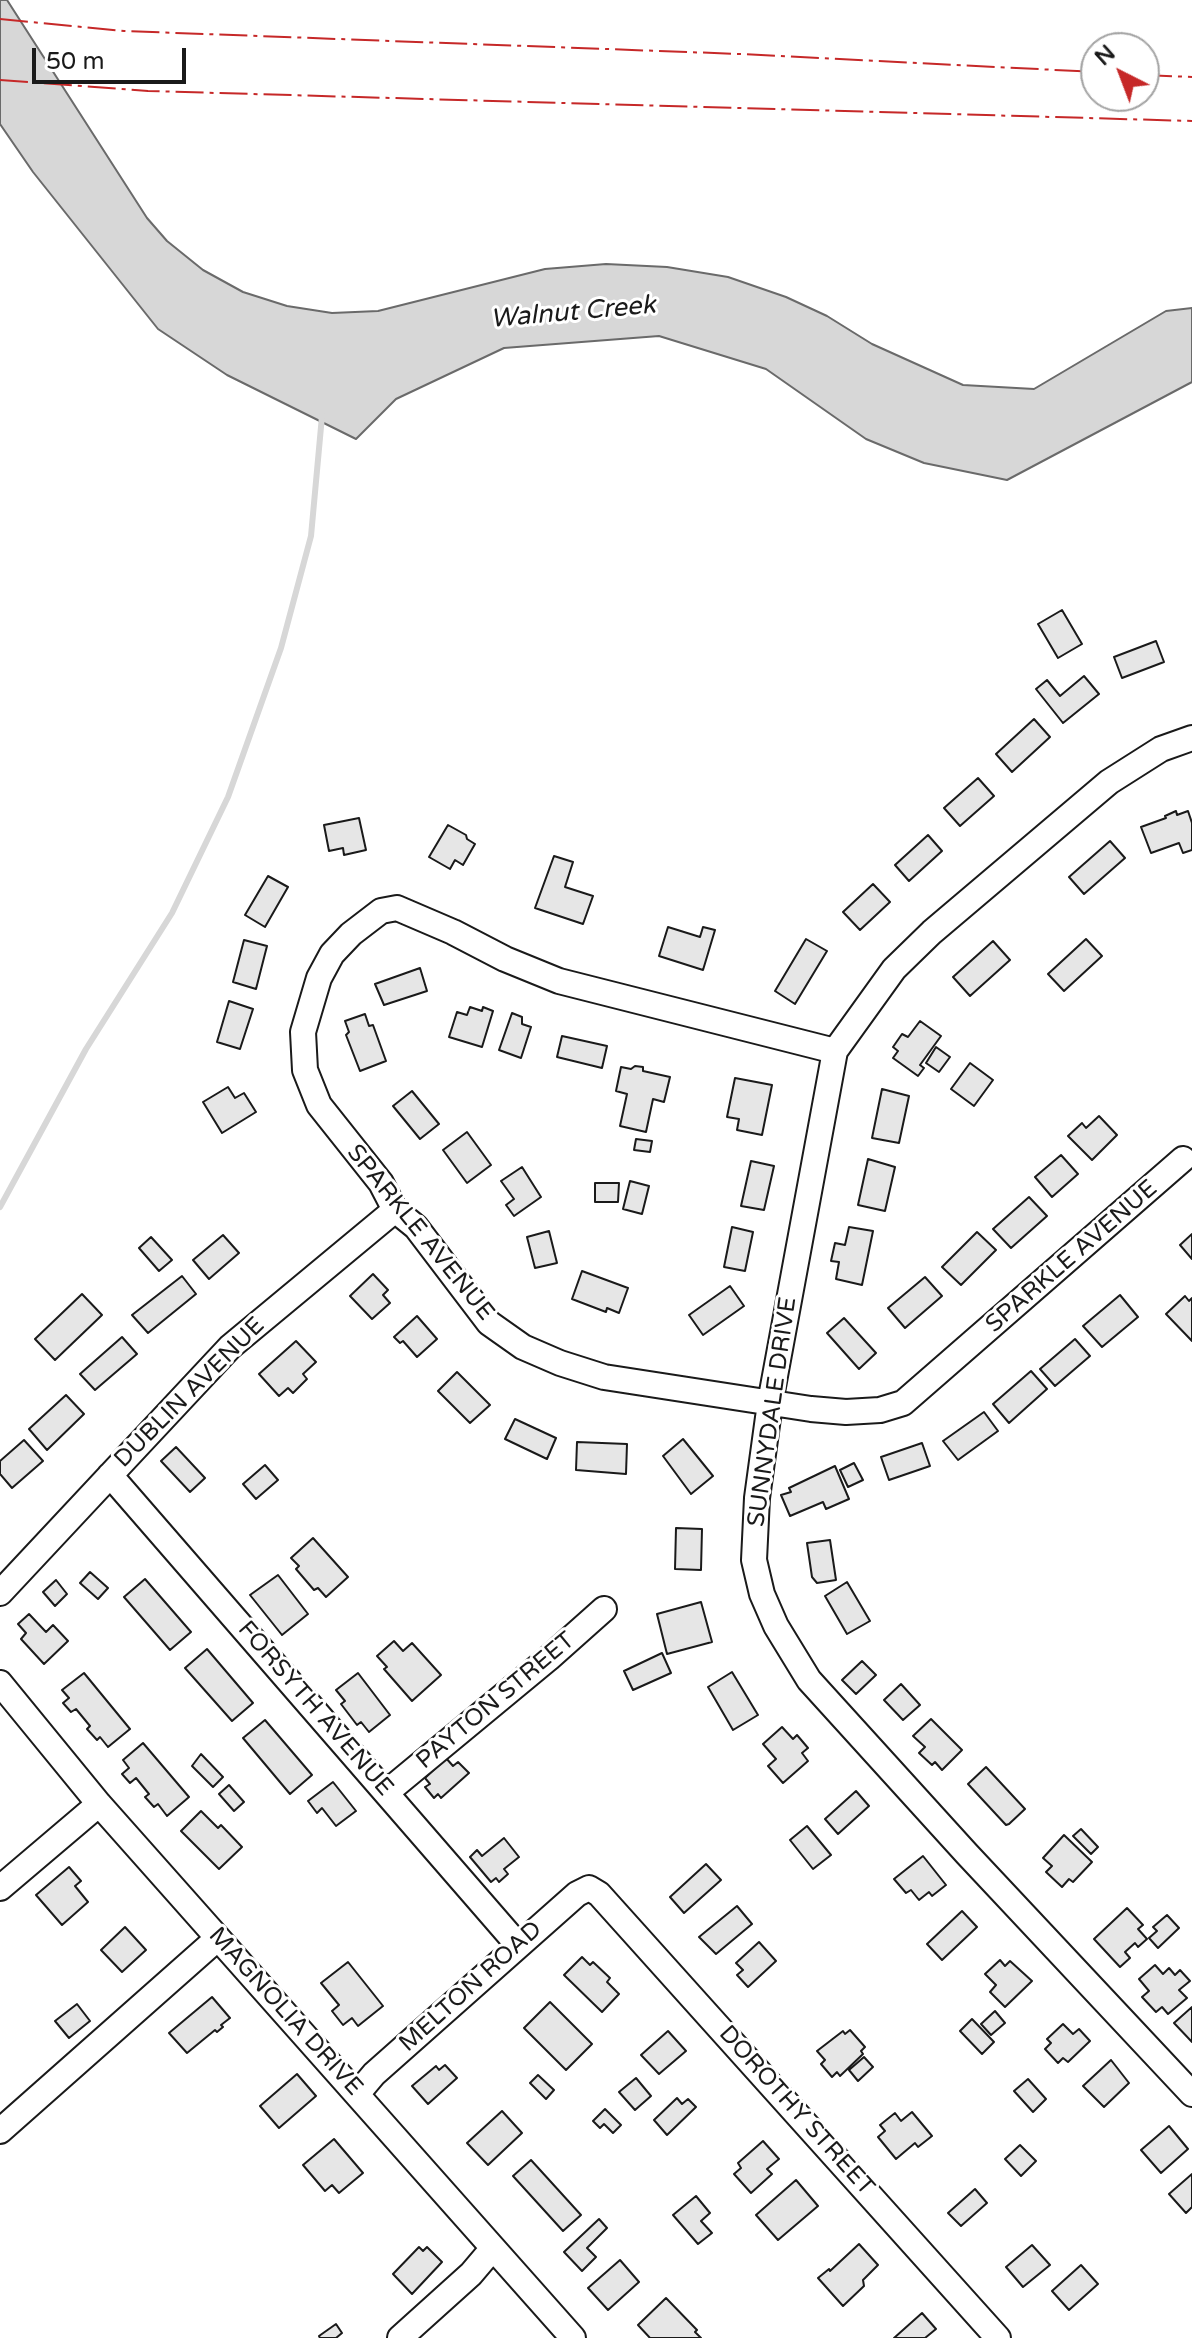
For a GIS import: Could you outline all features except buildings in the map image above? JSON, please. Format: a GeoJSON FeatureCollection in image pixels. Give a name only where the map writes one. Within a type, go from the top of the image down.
{"type":"FeatureCollection","features":[{"type":"Feature","properties":{"kind":"street","name":"SUNNYDALE DRIVE"},"geometry":{"type":"LineString","coordinates":[[1192,738],[1161,749],[1109,782],[932,932],[894,969],[835,1051],[770,1403],[757,1498],[754,1560],[762,1594],[791,1653],[809,1680],[1192,2094]]}},
{"type":"Feature","properties":{"kind":"street","name":"SPARKLE AVENUE"},"geometry":{"type":"LineString","coordinates":[[835,1051],[559,981],[397,908],[381,911],[351,934],[332,954],[319,978],[303,1032],[305,1070],[319,1105],[381,1183],[395,1210],[416,1227],[489,1323],[523,1347],[604,1377],[770,1403],[846,1412],[880,1410],[903,1403],[1183,1159]]}},
{"type":"Feature","properties":{"kind":"street","name":"DUBLIN AVENUE"},"geometry":{"type":"LineString","coordinates":[[0,1593],[230,1347],[395,1210]]}},
{"type":"Feature","properties":{"kind":"street","name":"FORSYTH AVENUE"},"geometry":{"type":"LineString","coordinates":[[110,1475],[518,1945]]}},
{"type":"Feature","properties":{"kind":"street","name":"PAYTON STREET"},"geometry":{"type":"LineString","coordinates":[[387,1792],[604,1609]]}},
{"type":"Feature","properties":{"kind":"street","name":"MAGNOLIA DRIVE"},"geometry":{"type":"LineString","coordinates":[[0,1683],[99,1804],[573,2338]]}},
{"type":"Feature","properties":{"kind":"street"},"geometry":{"type":"LineString","coordinates":[[0,1888],[99,1804]]}},
{"type":"Feature","properties":{"kind":"street","name":"MELTON ROAD"},"geometry":{"type":"LineString","coordinates":[[358,2093],[374,2074],[518,1945],[577,1894],[589,1888]]}},
{"type":"Feature","properties":{"kind":"street","name":"DOROTHY STREET"},"geometry":{"type":"LineString","coordinates":[[589,1888],[599,1894],[998,2338]]}},
{"type":"Feature","properties":{"kind":"street"},"geometry":{"type":"LineString","coordinates":[[0,2131],[218,1938]]}},
{"type":"Feature","properties":{"kind":"street"},"geometry":{"type":"LineString","coordinates":[[400,2338],[471,2274],[493,2248]]}},
{"type":"Feature","properties":{"kind":"water","name":"Walnut Creek"},"geometry":{"type":"Polygon","coordinates":[[[0,0],[7,0],[147,218],[167,241],[203,270],[243,292],[287,306],[332,313],[378,311],[545,269],[606,264],[667,267],[728,277],[786,297],[827,316],[872,344],[963,385],[1034,389],[1166,311],[1192,308],[1192,382],[1007,480],[924,463],[866,439],[766,369],[659,336],[504,348],[396,399],[356,439],[227,375],[158,329],[33,172],[0,124],[0,0]]]}},
{"type":"Feature","properties":{"kind":"waterway"},"geometry":{"type":"LineString","coordinates":[[0,1207],[86,1049],[172,913],[228,797],[281,648],[311,536],[322,416]]}},
{"type":"Feature","properties":{"kind":"power"},"geometry":{"type":"LineString","coordinates":[[0,19],[124,31],[740,54],[1080,71]]}},
{"type":"Feature","properties":{"kind":"power"},"geometry":{"type":"LineString","coordinates":[[1160,76],[1192,77]]}},
{"type":"Feature","properties":{"kind":"power"},"geometry":{"type":"LineString","coordinates":[[0,80],[148,91],[1192,121]]}}]}
